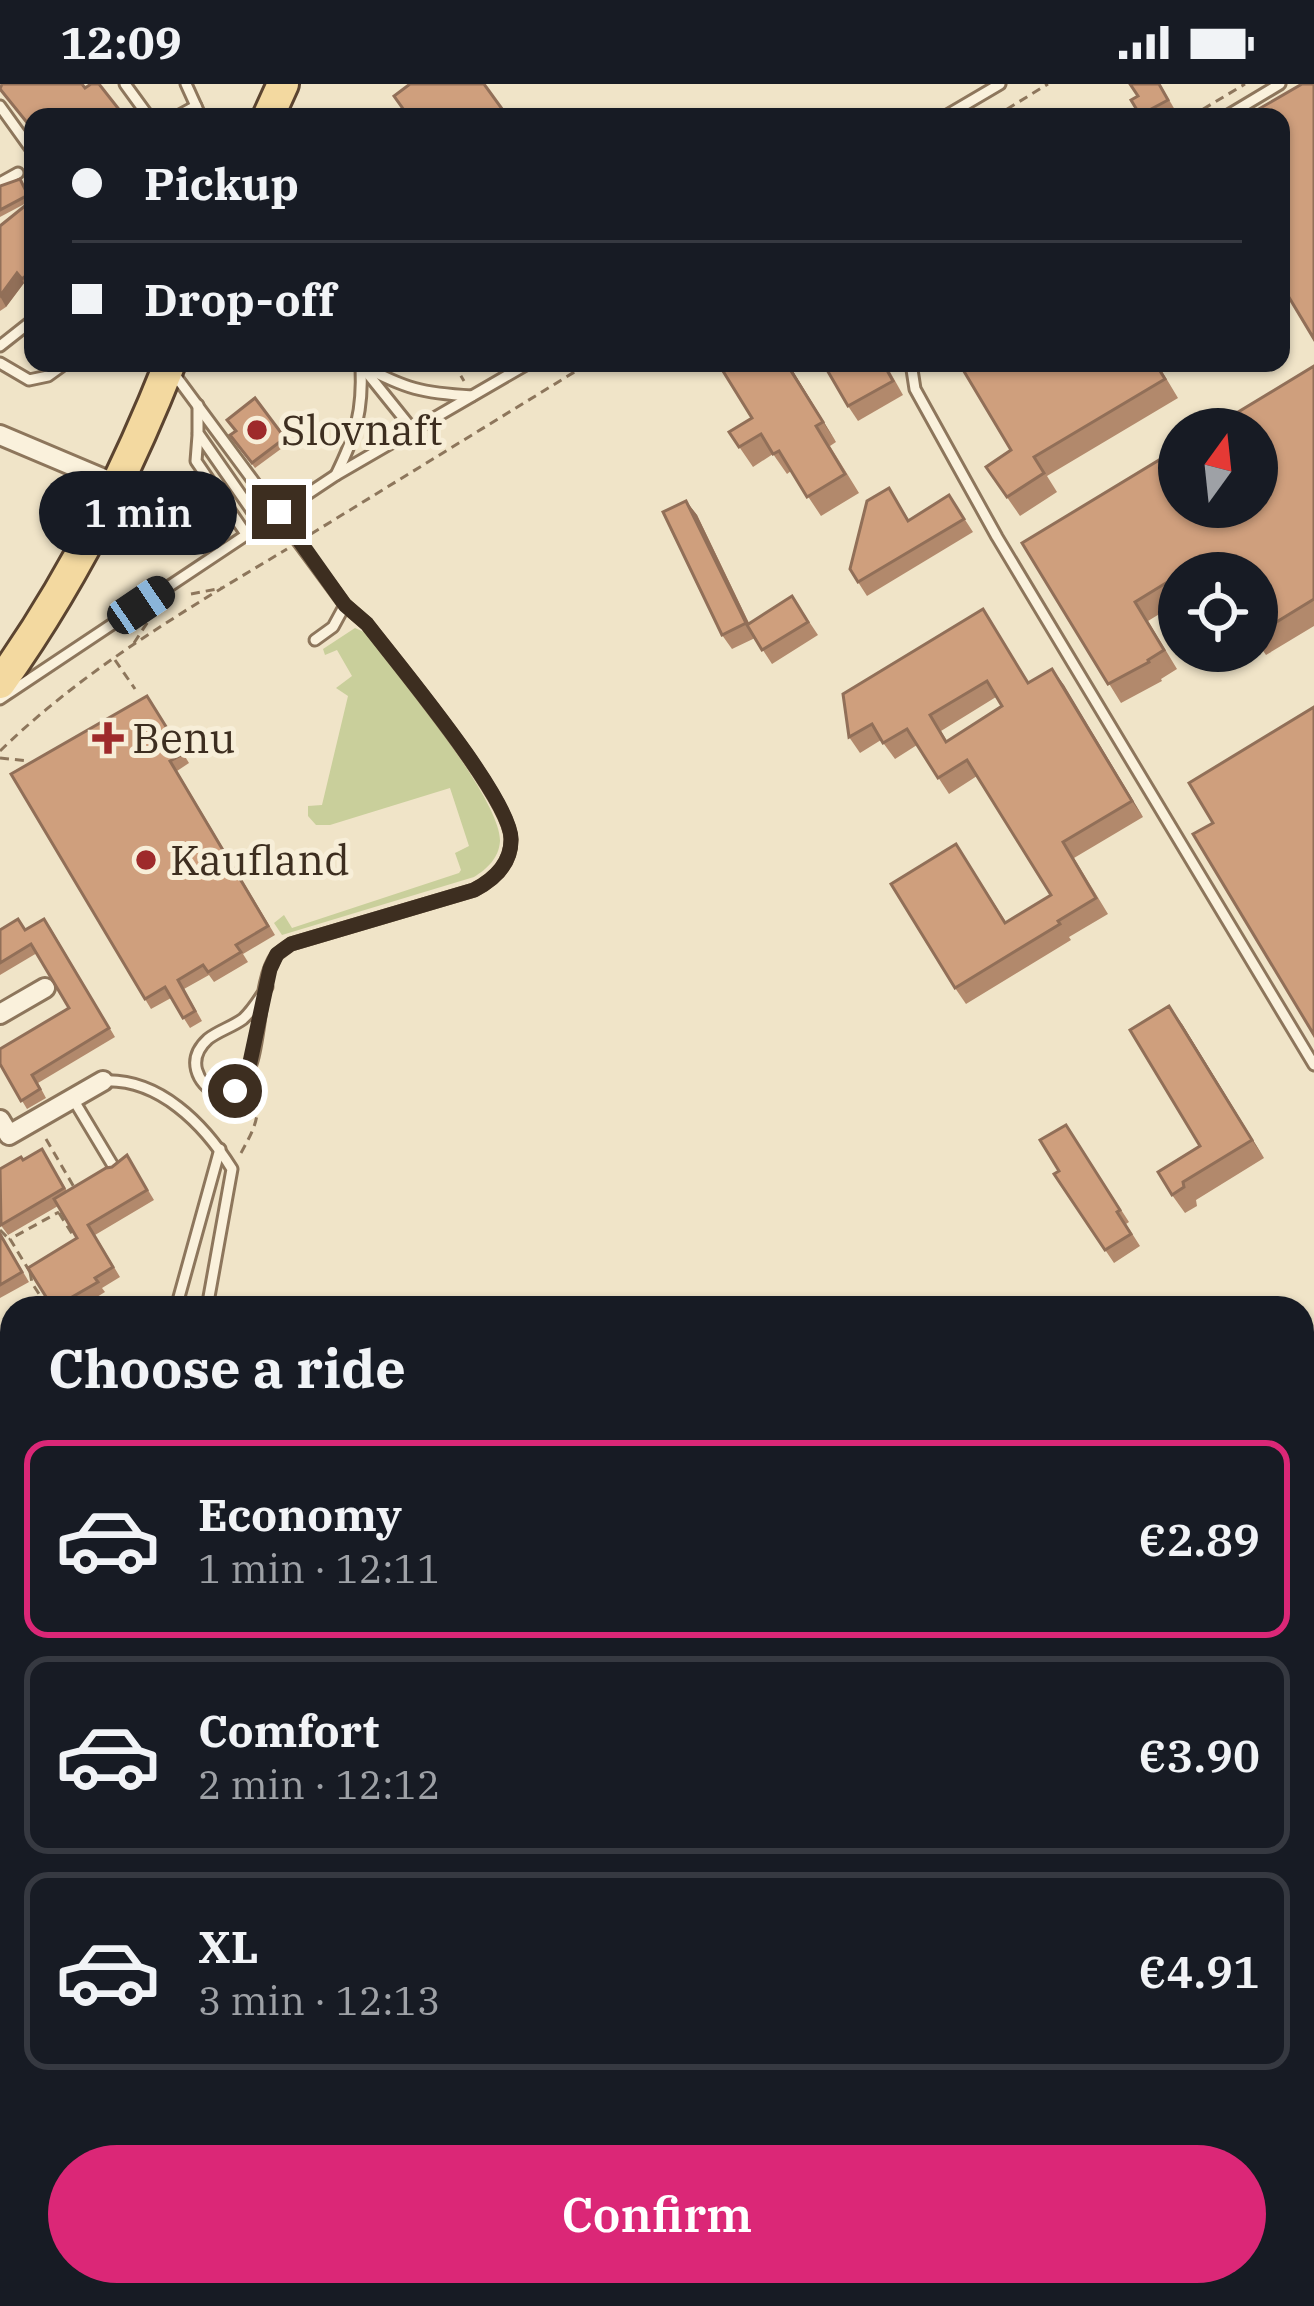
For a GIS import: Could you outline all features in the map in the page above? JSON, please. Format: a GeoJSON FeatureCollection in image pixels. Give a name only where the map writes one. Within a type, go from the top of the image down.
{"type":"FeatureCollection","features":[{"type":"Feature","properties":{"kind":"main road"},"geometry":{"type":"LineString","coordinates":[[0,683],[48,608],[116,484],[167,372]]}},
{"type":"Feature","properties":{"kind":"street"},"geometry":{"type":"LineString","coordinates":[[0,435],[116,484]]}},
{"type":"Feature","properties":{"kind":"street"},"geometry":{"type":"LineString","coordinates":[[0,1014],[45,988]]}},
{"type":"Feature","properties":{"kind":"street"},"geometry":{"type":"LineString","coordinates":[[0,1120],[9,1135],[103,1081]]}},
{"type":"Feature","properties":{"kind":"lane"},"geometry":{"type":"LineString","coordinates":[[959,108],[1000,84]]}},
{"type":"Feature","properties":{"kind":"lane"},"geometry":{"type":"LineString","coordinates":[[1239,108],[1274,86]]}},
{"type":"Feature","properties":{"kind":"lane"},"geometry":{"type":"LineString","coordinates":[[0,106],[24,139]]}},
{"type":"Feature","properties":{"kind":"lane"},"geometry":{"type":"LineString","coordinates":[[0,183],[18,173]]}},
{"type":"Feature","properties":{"kind":"lane"},"geometry":{"type":"LineString","coordinates":[[0,346],[24,327]]}},
{"type":"Feature","properties":{"kind":"lane"},"geometry":{"type":"LineString","coordinates":[[0,363],[28,380],[53,372]]}},
{"type":"Feature","properties":{"kind":"lane"},"geometry":{"type":"LineString","coordinates":[[175,372],[345,605],[367,624],[477,769],[506,816],[512,836],[500,872],[488,883],[291,944],[277,954],[247,1076],[235,1091],[219,1095],[204,1087],[196,1073],[195,1057],[208,1039],[253,1010],[267,986]]}},
{"type":"Feature","properties":{"kind":"lane"},"geometry":{"type":"LineString","coordinates":[[335,475],[354,437],[362,400],[360,372]]}},
{"type":"Feature","properties":{"kind":"lane"},"geometry":{"type":"LineString","coordinates":[[366,372],[413,430]]}},
{"type":"Feature","properties":{"kind":"lane"},"geometry":{"type":"LineString","coordinates":[[374,372],[423,393],[472,396]]}},
{"type":"Feature","properties":{"kind":"lane"},"geometry":{"type":"LineString","coordinates":[[0,699],[335,475],[514,372]]}},
{"type":"Feature","properties":{"kind":"lane"},"geometry":{"type":"LineString","coordinates":[[912,372],[915,389],[997,537],[1314,1065]]}},
{"type":"Feature","properties":{"kind":"lane"},"geometry":{"type":"LineString","coordinates":[[197,402],[196,460],[246,534]]}},
{"type":"Feature","properties":{"kind":"lane"},"geometry":{"type":"LineString","coordinates":[[198,433],[261,524]]}},
{"type":"Feature","properties":{"kind":"lane"},"geometry":{"type":"LineString","coordinates":[[315,640],[333,627],[345,605]]}},
{"type":"Feature","properties":{"kind":"lane"},"geometry":{"type":"LineString","coordinates":[[103,1081],[124,1080],[177,1104],[220,1149],[231,1172],[209,1296]]}},
{"type":"Feature","properties":{"kind":"lane"},"geometry":{"type":"LineString","coordinates":[[74,1099],[115,1169]]}},
{"type":"Feature","properties":{"kind":"lane"},"geometry":{"type":"LineString","coordinates":[[179,1296],[220,1149]]}},
{"type":"Feature","properties":{"kind":"path"},"geometry":{"type":"LineString","coordinates":[[1009,108],[1048,84]]}},
{"type":"Feature","properties":{"kind":"path"},"geometry":{"type":"LineString","coordinates":[[1205,108],[1245,84]]}},
{"type":"Feature","properties":{"kind":"path"},"geometry":{"type":"LineString","coordinates":[[459,372],[463,379]]}},
{"type":"Feature","properties":{"kind":"path"},"geometry":{"type":"LineString","coordinates":[[191,594],[224,587]]}},
{"type":"Feature","properties":{"kind":"path"},"geometry":{"type":"LineString","coordinates":[[131,647],[149,620]]}},
{"type":"Feature","properties":{"kind":"path"},"geometry":{"type":"LineString","coordinates":[[114,658],[135,689]]}},
{"type":"Feature","properties":{"kind":"path"},"geometry":{"type":"LineString","coordinates":[[0,758],[28,761]]}},
{"type":"Feature","properties":{"kind":"path"},"geometry":{"type":"LineString","coordinates":[[231,1172],[255,1127],[259,1105],[247,1076]]}},
{"type":"Feature","properties":{"kind":"path"},"geometry":{"type":"LineString","coordinates":[[35,1122],[78,1193]]}},
{"type":"Feature","properties":{"kind":"path"},"geometry":{"type":"LineString","coordinates":[[10,1239],[57,1209],[78,1242]]}},
{"type":"Feature","properties":{"kind":"path"},"geometry":{"type":"LineString","coordinates":[[0,1230],[10,1239],[41,1296]]}},
{"type":"Feature","properties":{"kind":"green space"},"geometry":{"type":"Polygon","coordinates":[[[355,628],[364,632],[465,766],[496,821],[499,847],[474,877],[282,935],[274,923],[284,915],[292,928],[459,873],[455,853],[469,846],[450,788],[330,825],[316,825],[308,816],[308,806],[322,805],[348,696],[336,688],[352,676],[337,650],[325,655],[323,649],[355,628]]]}},
{"type":"Feature","properties":{"kind":"building"},"geometry":{"type":"Polygon","coordinates":[[[2,84],[82,84],[85,88],[99,84],[118,108],[24,108],[24,119],[0,89],[2,84]]]}},
{"type":"Feature","properties":{"kind":"building"},"geometry":{"type":"Polygon","coordinates":[[[410,84],[484,84],[501,108],[403,108],[394,96],[410,84]]]}},
{"type":"Feature","properties":{"kind":"building"},"geometry":{"type":"Polygon","coordinates":[[[1130,84],[1159,84],[1168,100],[1153,108],[1136,108],[1131,100],[1138,96],[1130,84]]]}},
{"type":"Feature","properties":{"kind":"building"},"geometry":{"type":"Polygon","coordinates":[[[1302,84],[1314,84],[1314,339],[1290,299],[1290,108],[1261,108],[1302,84]]]}},
{"type":"Feature","properties":{"kind":"building"},"geometry":{"type":"Polygon","coordinates":[[[20,179],[24,197],[0,210],[0,186],[20,179]]]}},
{"type":"Feature","properties":{"kind":"building"},"geometry":{"type":"Polygon","coordinates":[[[24,207],[24,277],[17,273],[0,296],[0,226],[24,207]]]}},
{"type":"Feature","properties":{"kind":"building"},"geometry":{"type":"Polygon","coordinates":[[[1314,366],[1314,599],[1278,621],[1278,552],[1158,552],[1158,588],[1135,602],[1158,640],[1158,654],[1108,684],[1022,543],[1158,461],[1158,528],[1278,528],[1278,408],[1245,408],[1314,366]]]}},
{"type":"Feature","properties":{"kind":"building"},"geometry":{"type":"Polygon","coordinates":[[[724,372],[792,372],[823,422],[816,426],[845,474],[807,497],[779,451],[773,454],[761,434],[739,447],[729,432],[752,418],[724,372]]]}},
{"type":"Feature","properties":{"kind":"building"},"geometry":{"type":"Polygon","coordinates":[[[828,372],[888,372],[893,381],[848,406],[828,372]]]}},
{"type":"Feature","properties":{"kind":"building"},"geometry":{"type":"Polygon","coordinates":[[[964,372],[1161,372],[1165,379],[1034,457],[1044,473],[1007,497],[986,467],[1011,450],[964,372]]]}},
{"type":"Feature","properties":{"kind":"building","name":"Slovnaft"},"geometry":{"type":"Polygon","coordinates":[[[255,398],[285,438],[252,463],[230,435],[236,431],[227,420],[255,398]]]}},
{"type":"Feature","properties":{"kind":"building"},"geometry":{"type":"Polygon","coordinates":[[[889,488],[908,521],[949,495],[964,519],[858,582],[850,569],[867,501],[889,488]]]}},
{"type":"Feature","properties":{"kind":"building"},"geometry":{"type":"Polygon","coordinates":[[[686,501],[746,623],[722,635],[663,512],[686,501]]]}},
{"type":"Feature","properties":{"kind":"building"},"geometry":{"type":"Polygon","coordinates":[[[792,596],[808,622],[762,650],[747,625],[792,596]]]}},
{"type":"Feature","properties":{"kind":"building"},"geometry":{"type":"Polygon","coordinates":[[[983,609],[1028,683],[1052,669],[1132,801],[1063,842],[1096,898],[955,988],[891,884],[956,844],[1005,923],[1051,895],[967,760],[938,778],[907,729],[883,743],[872,724],[849,737],[843,694],[983,609]],[[987,681],[930,715],[946,742],[1002,706],[987,681]]]}},
{"type":"Feature","properties":{"kind":"building","name":"Kaufland"},"geometry":{"type":"Polygon","coordinates":[[[147,696],[183,754],[170,761],[268,926],[236,945],[241,952],[208,972],[203,965],[178,980],[195,1011],[183,1018],[165,987],[145,999],[11,774],[147,696]]]}},
{"type":"Feature","properties":{"kind":"building"},"geometry":{"type":"Polygon","coordinates":[[[1314,707],[1314,1035],[1193,834],[1213,823],[1189,783],[1314,707]]]}},
{"type":"Feature","properties":{"kind":"building"},"geometry":{"type":"Polygon","coordinates":[[[18,919],[25,930],[44,919],[109,1028],[32,1075],[40,1089],[21,1101],[0,1064],[0,1049],[69,1008],[31,944],[0,963],[0,930],[18,919]]]}},
{"type":"Feature","properties":{"kind":"building"},"geometry":{"type":"Polygon","coordinates":[[[1169,1006],[1252,1140],[1183,1182],[1184,1187],[1172,1195],[1158,1172],[1200,1146],[1130,1030],[1169,1006]]]}},
{"type":"Feature","properties":{"kind":"building"},"geometry":{"type":"Polygon","coordinates":[[[1066,1125],[1131,1234],[1105,1250],[1054,1174],[1059,1171],[1040,1140],[1066,1125]]]}},
{"type":"Feature","properties":{"kind":"building"},"geometry":{"type":"Polygon","coordinates":[[[42,1149],[64,1188],[1,1225],[0,1169],[42,1149]]]}},
{"type":"Feature","properties":{"kind":"building"},"geometry":{"type":"Polygon","coordinates":[[[127,1155],[147,1190],[88,1225],[113,1267],[74,1296],[46,1296],[28,1268],[77,1238],[54,1199],[127,1155]]]}},
{"type":"Feature","properties":{"kind":"building"},"geometry":{"type":"Polygon","coordinates":[[[0,1234],[22,1272],[0,1285],[0,1234]]]}},
{"type":"Feature","properties":{"kind":"place","name":"Slovnaft"},"geometry":{"type":"Point","coordinates":[257,430]}},
{"type":"Feature","properties":{"kind":"place","name":"Benu"},"geometry":{"type":"Point","coordinates":[108,738]}},
{"type":"Feature","properties":{"kind":"place","name":"Kaufland"},"geometry":{"type":"Point","coordinates":[146,860]}},
{"type":"Feature","properties":{"kind":"route"},"geometry":{"type":"LineString","coordinates":[[235,1091],[247,1076],[277,954],[291,944],[488,883],[500,872],[512,836],[506,816],[477,769],[367,624],[345,605],[279,512]]}}]}
